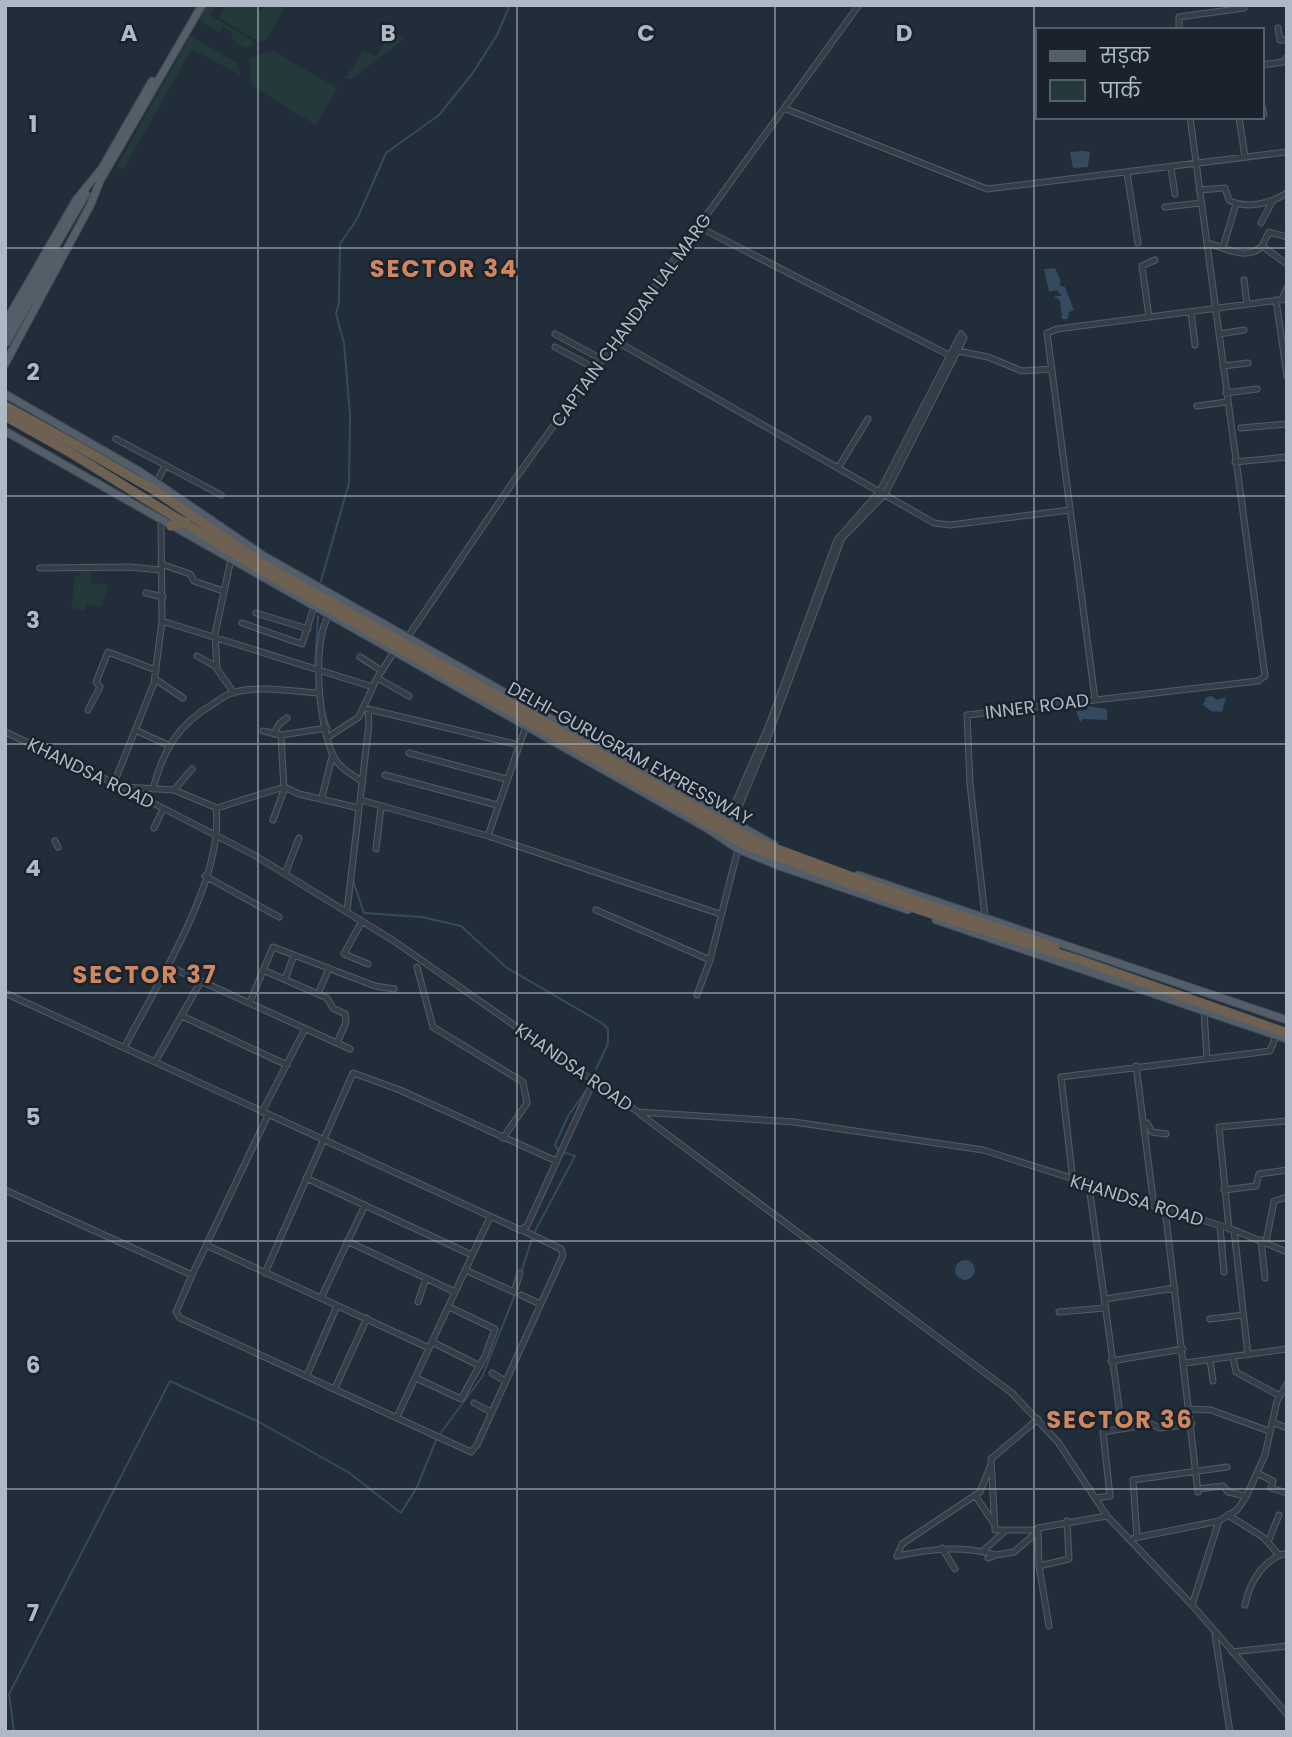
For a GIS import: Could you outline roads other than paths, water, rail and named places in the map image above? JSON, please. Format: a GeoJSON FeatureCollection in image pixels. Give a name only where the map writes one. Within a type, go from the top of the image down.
{"type":"FeatureCollection","features":[{"type":"Feature","properties":{"kind":"highway","name":"DELHI-GURUGRAM EXPRESSWAY"},"geometry":{"type":"LineString","coordinates":[[5,406],[154,490],[261,563],[755,841],[928,905],[1287,1027]]}},
{"type":"Feature","properties":{"kind":"highway","name":"DELHI-GURUGRAM EXPRESSWAY"},"geometry":{"type":"LineString","coordinates":[[5,416],[187,522],[204,536],[339,618],[748,846],[923,911],[1079,960],[1287,1033]]}},
{"type":"Feature","properties":{"kind":"highway"},"geometry":{"type":"LineString","coordinates":[[201,515],[210,528]]}},
{"type":"Feature","properties":{"kind":"highway"},"geometry":{"type":"LineString","coordinates":[[171,526],[187,522]]}},
{"type":"Feature","properties":{"kind":"highway"},"geometry":{"type":"LineString","coordinates":[[223,537],[234,537]]}},
{"type":"Feature","properties":{"kind":"main road"},"geometry":{"type":"LineString","coordinates":[[6,344],[196,5]]}},
{"type":"Feature","properties":{"kind":"main road"},"geometry":{"type":"LineString","coordinates":[[5,333],[202,5]]}},
{"type":"Feature","properties":{"kind":"main road"},"geometry":{"type":"LineString","coordinates":[[5,323],[76,200],[97,180]]}},
{"type":"Feature","properties":{"kind":"main road"},"geometry":{"type":"LineString","coordinates":[[5,364],[91,204],[97,180]]}},
{"type":"Feature","properties":{"kind":"main road"},"geometry":{"type":"LineString","coordinates":[[6,392],[156,483],[264,556],[787,850],[1287,1020]]}},
{"type":"Feature","properties":{"kind":"main road"},"geometry":{"type":"LineString","coordinates":[[23,443],[33,443],[44,430],[39,414]]}},
{"type":"Feature","properties":{"kind":"main road"},"geometry":{"type":"LineString","coordinates":[[5,431],[160,521],[314,607],[339,618],[394,652],[708,828],[738,849],[788,869],[1287,1039]]}},
{"type":"Feature","properties":{"kind":"street","name":"CAPTAIN CHANDAN LAL MARG"},"geometry":{"type":"LineString","coordinates":[[407,638],[515,479],[859,5]]}},
{"type":"Feature","properties":{"kind":"street"},"geometry":{"type":"LineString","coordinates":[[1179,28],[1179,17],[1244,8]]}},
{"type":"Feature","properties":{"kind":"street"},"geometry":{"type":"LineString","coordinates":[[1278,28],[1280,40],[1287,40]]}},
{"type":"Feature","properties":{"kind":"street"},"geometry":{"type":"LineString","coordinates":[[1264,65],[1286,61]]}},
{"type":"Feature","properties":{"kind":"street"},"geometry":{"type":"LineString","coordinates":[[786,109],[980,188],[1171,168],[1287,152]]}},
{"type":"Feature","properties":{"kind":"street"},"geometry":{"type":"LineString","coordinates":[[1190,119],[1235,462],[1287,457]]}},
{"type":"Feature","properties":{"kind":"street"},"geometry":{"type":"LineString","coordinates":[[1239,119],[1245,157]]}},
{"type":"Feature","properties":{"kind":"street"},"geometry":{"type":"LineString","coordinates":[[1171,168],[1175,194]]}},
{"type":"Feature","properties":{"kind":"street"},"geometry":{"type":"LineString","coordinates":[[1127,173],[1138,243]]}},
{"type":"Feature","properties":{"kind":"street"},"geometry":{"type":"LineString","coordinates":[[1199,190],[1225,188],[1229,200],[1236,204],[1272,202],[1287,193]]}},
{"type":"Feature","properties":{"kind":"street"},"geometry":{"type":"LineString","coordinates":[[1261,223],[1272,202]]}},
{"type":"Feature","properties":{"kind":"street"},"geometry":{"type":"LineString","coordinates":[[1165,207],[1201,203]]}},
{"type":"Feature","properties":{"kind":"street"},"geometry":{"type":"LineString","coordinates":[[1223,247],[1236,204]]}},
{"type":"Feature","properties":{"kind":"street"},"geometry":{"type":"LineString","coordinates":[[699,227],[948,355]]}},
{"type":"Feature","properties":{"kind":"street"},"geometry":{"type":"LineString","coordinates":[[1207,243],[1242,254],[1258,251],[1269,232],[1287,237]]}},
{"type":"Feature","properties":{"kind":"street"},"geometry":{"type":"LineString","coordinates":[[1262,246],[1287,264]]}},
{"type":"Feature","properties":{"kind":"street"},"geometry":{"type":"LineString","coordinates":[[1149,317],[1142,267],[1155,260]]}},
{"type":"Feature","properties":{"kind":"street"},"geometry":{"type":"LineString","coordinates":[[1244,281],[1247,304]]}},
{"type":"Feature","properties":{"kind":"street"},"geometry":{"type":"LineString","coordinates":[[1287,288],[1282,299],[1287,376]]}},
{"type":"Feature","properties":{"kind":"street"},"geometry":{"type":"LineString","coordinates":[[1095,699],[1048,331],[1282,299]]}},
{"type":"Feature","properties":{"kind":"street"},"geometry":{"type":"LineString","coordinates":[[1191,312],[1195,345]]}},
{"type":"Feature","properties":{"kind":"street"},"geometry":{"type":"LineString","coordinates":[[1219,334],[1244,330]]}},
{"type":"Feature","properties":{"kind":"street"},"geometry":{"type":"LineString","coordinates":[[555,334],[603,360]]}},
{"type":"Feature","properties":{"kind":"street"},"geometry":{"type":"LineString","coordinates":[[730,820],[769,725],[830,556],[844,532],[882,493],[964,336],[960,334],[948,355],[882,493]]}},
{"type":"Feature","properties":{"kind":"street"},"geometry":{"type":"LineString","coordinates":[[617,341],[940,525],[1070,510]]}},
{"type":"Feature","properties":{"kind":"street"},"geometry":{"type":"LineString","coordinates":[[555,347],[596,369]]}},
{"type":"Feature","properties":{"kind":"street"},"geometry":{"type":"LineString","coordinates":[[958,351],[988,357],[1022,371],[1052,369]]}},
{"type":"Feature","properties":{"kind":"street"},"geometry":{"type":"LineString","coordinates":[[1223,366],[1248,363]]}},
{"type":"Feature","properties":{"kind":"street"},"geometry":{"type":"LineString","coordinates":[[1226,393],[1257,389]]}},
{"type":"Feature","properties":{"kind":"street"},"geometry":{"type":"LineString","coordinates":[[1197,405],[1227,402]]}},
{"type":"Feature","properties":{"kind":"street"},"geometry":{"type":"LineString","coordinates":[[838,468],[868,419]]}},
{"type":"Feature","properties":{"kind":"street"},"geometry":{"type":"LineString","coordinates":[[1241,428],[1287,424]]}},
{"type":"Feature","properties":{"kind":"street"},"geometry":{"type":"LineString","coordinates":[[116,439],[221,495]]}},
{"type":"Feature","properties":{"kind":"street","name":"INNER ROAD"},"geometry":{"type":"LineString","coordinates":[[985,916],[970,784],[967,715],[1258,681],[1265,677],[1235,462]]}},
{"type":"Feature","properties":{"kind":"street"},"geometry":{"type":"LineString","coordinates":[[156,483],[165,466]]}},
{"type":"Feature","properties":{"kind":"street"},"geometry":{"type":"LineString","coordinates":[[114,783],[155,679],[163,597],[160,521]]}},
{"type":"Feature","properties":{"kind":"street"},"geometry":{"type":"LineString","coordinates":[[217,667],[216,637],[231,559]]}},
{"type":"Feature","properties":{"kind":"street"},"geometry":{"type":"LineString","coordinates":[[40,568],[161,567],[190,574],[194,581],[223,591]]}},
{"type":"Feature","properties":{"kind":"street"},"geometry":{"type":"LineString","coordinates":[[146,593],[163,597]]}},
{"type":"Feature","properties":{"kind":"street"},"geometry":{"type":"LineString","coordinates":[[242,623],[301,644],[314,607]]}},
{"type":"Feature","properties":{"kind":"street"},"geometry":{"type":"LineString","coordinates":[[256,613],[308,629]]}},
{"type":"Feature","properties":{"kind":"street"},"geometry":{"type":"LineString","coordinates":[[329,615],[324,623],[317,667],[318,693],[333,755],[342,767],[363,782]]}},
{"type":"Feature","properties":{"kind":"street"},"geometry":{"type":"LineString","coordinates":[[162,621],[317,667],[373,687]]}},
{"type":"Feature","properties":{"kind":"street"},"geometry":{"type":"LineString","coordinates":[[88,710],[100,687],[96,682],[107,652],[156,670]]}},
{"type":"Feature","properties":{"kind":"street"},"geometry":{"type":"LineString","coordinates":[[347,911],[363,782],[366,709],[377,678],[394,652]]}},
{"type":"Feature","properties":{"kind":"street"},"geometry":{"type":"LineString","coordinates":[[197,656],[217,667],[234,693]]}},
{"type":"Feature","properties":{"kind":"street"},"geometry":{"type":"LineString","coordinates":[[360,657],[382,671]]}},
{"type":"Feature","properties":{"kind":"street"},"geometry":{"type":"LineString","coordinates":[[377,678],[409,696]]}},
{"type":"Feature","properties":{"kind":"street"},"geometry":{"type":"LineString","coordinates":[[155,679],[183,698]]}},
{"type":"Feature","properties":{"kind":"street"},"geometry":{"type":"LineString","coordinates":[[153,789],[168,745],[192,717],[234,693],[261,690],[318,693]]}},
{"type":"Feature","properties":{"kind":"street"},"geometry":{"type":"LineString","coordinates":[[366,709],[519,745]]}},
{"type":"Feature","properties":{"kind":"street"},"geometry":{"type":"LineString","coordinates":[[328,737],[358,719],[366,709]]}},
{"type":"Feature","properties":{"kind":"street"},"geometry":{"type":"LineString","coordinates":[[273,820],[284,787],[279,724],[287,718]]}},
{"type":"Feature","properties":{"kind":"street"},"geometry":{"type":"LineString","coordinates":[[488,835],[526,726]]}},
{"type":"Feature","properties":{"kind":"street"},"geometry":{"type":"LineString","coordinates":[[263,731],[278,735],[327,728]]}},
{"type":"Feature","properties":{"kind":"street"},"geometry":{"type":"LineString","coordinates":[[135,730],[168,745]]}},
{"type":"Feature","properties":{"kind":"street","name":"KHANDSA ROAD"},"geometry":{"type":"LineString","coordinates":[[5,732],[215,834],[347,911],[638,1112],[793,1122],[993,1152],[1073,1181],[1232,1230],[1287,1252]]}},
{"type":"Feature","properties":{"kind":"street"},"geometry":{"type":"LineString","coordinates":[[408,753],[506,779]]}},
{"type":"Feature","properties":{"kind":"street"},"geometry":{"type":"LineString","coordinates":[[322,797],[333,755]]}},
{"type":"Feature","properties":{"kind":"street"},"geometry":{"type":"LineString","coordinates":[[174,790],[192,769]]}},
{"type":"Feature","properties":{"kind":"street"},"geometry":{"type":"LineString","coordinates":[[385,775],[497,805]]}},
{"type":"Feature","properties":{"kind":"street"},"geometry":{"type":"LineString","coordinates":[[122,787],[174,790],[216,808],[284,787],[299,794],[322,797],[359,808]]}},
{"type":"Feature","properties":{"kind":"street"},"geometry":{"type":"LineString","coordinates":[[361,800],[488,835],[720,914]]}},
{"type":"Feature","properties":{"kind":"street"},"geometry":{"type":"LineString","coordinates":[[376,849],[381,807]]}},
{"type":"Feature","properties":{"kind":"street"},"geometry":{"type":"LineString","coordinates":[[124,1048],[168,966],[205,876],[215,834],[216,808]]}},
{"type":"Feature","properties":{"kind":"street"},"geometry":{"type":"LineString","coordinates":[[154,828],[163,809]]}},
{"type":"Feature","properties":{"kind":"street"},"geometry":{"type":"LineString","coordinates":[[285,874],[299,838]]}},
{"type":"Feature","properties":{"kind":"street"},"geometry":{"type":"LineString","coordinates":[[697,995],[710,960],[738,849]]}},
{"type":"Feature","properties":{"kind":"street"},"geometry":{"type":"LineString","coordinates":[[205,876],[279,917]]}},
{"type":"Feature","properties":{"kind":"street"},"geometry":{"type":"LineString","coordinates":[[596,910],[710,960]]}},
{"type":"Feature","properties":{"kind":"street"},"geometry":{"type":"LineString","coordinates":[[362,921],[344,954],[368,964]]}},
{"type":"Feature","properties":{"kind":"street"},"geometry":{"type":"LineString","coordinates":[[250,1002],[271,947],[375,986],[394,989]]}},
{"type":"Feature","properties":{"kind":"street"},"geometry":{"type":"LineString","coordinates":[[285,979],[293,955]]}},
{"type":"Feature","properties":{"kind":"street"},"geometry":{"type":"LineString","coordinates":[[168,966],[350,1049]]}},
{"type":"Feature","properties":{"kind":"street"},"geometry":{"type":"LineString","coordinates":[[417,967],[433,1027],[523,1082],[527,1103],[503,1138]]}},
{"type":"Feature","properties":{"kind":"street"},"geometry":{"type":"LineString","coordinates":[[318,994],[329,968]]}},
{"type":"Feature","properties":{"kind":"street"},"geometry":{"type":"LineString","coordinates":[[263,970],[318,994],[346,1015],[337,1043]]}},
{"type":"Feature","properties":{"kind":"street"},"geometry":{"type":"LineString","coordinates":[[155,1062],[201,981]]}},
{"type":"Feature","properties":{"kind":"street"},"geometry":{"type":"LineString","coordinates":[[5,993],[265,1114],[522,1230],[563,1252],[471,1452],[178,1317],[176,1312],[208,1246],[265,1114],[304,1029]]}},
{"type":"Feature","properties":{"kind":"street"},"geometry":{"type":"LineString","coordinates":[[1204,1011],[1207,1058]]}},
{"type":"Feature","properties":{"kind":"street"},"geometry":{"type":"LineString","coordinates":[[182,1016],[287,1065]]}},
{"type":"Feature","properties":{"kind":"street"},"geometry":{"type":"LineString","coordinates":[[1073,1181],[1060,1078],[1270,1051],[1276,1036]]}},
{"type":"Feature","properties":{"kind":"street"},"geometry":{"type":"LineString","coordinates":[[1138,1066],[1148,1126],[1152,1132],[1166,1134]]}},
{"type":"Feature","properties":{"kind":"street"},"geometry":{"type":"LineString","coordinates":[[1138,1066],[1154,1206]]}},
{"type":"Feature","properties":{"kind":"street"},"geometry":{"type":"LineString","coordinates":[[265,1273],[351,1075],[355,1073],[400,1090],[556,1161]]}},
{"type":"Feature","properties":{"kind":"street"},"geometry":{"type":"LineString","coordinates":[[522,1230],[593,1082]]}},
{"type":"Feature","properties":{"kind":"street"},"geometry":{"type":"LineString","coordinates":[[638,1112],[1012,1393],[1064,1450],[1107,1516],[1134,1538],[1287,1714]]}},
{"type":"Feature","properties":{"kind":"street"},"geometry":{"type":"LineString","coordinates":[[1248,1355],[1224,1189],[1219,1127],[1287,1121]]}},
{"type":"Feature","properties":{"kind":"street"},"geometry":{"type":"LineString","coordinates":[[1224,1189],[1256,1186],[1259,1174],[1287,1170]]}},
{"type":"Feature","properties":{"kind":"street"},"geometry":{"type":"LineString","coordinates":[[306,1178],[472,1255]]}},
{"type":"Feature","properties":{"kind":"street"},"geometry":{"type":"LineString","coordinates":[[1089,1186],[1122,1429]]}},
{"type":"Feature","properties":{"kind":"street"},"geometry":{"type":"LineString","coordinates":[[5,1190],[192,1275]]}},
{"type":"Feature","properties":{"kind":"street"},"geometry":{"type":"LineString","coordinates":[[1265,1278],[1263,1241],[1274,1201],[1287,1197]]}},
{"type":"Feature","properties":{"kind":"street"},"geometry":{"type":"LineString","coordinates":[[321,1298],[365,1205]]}},
{"type":"Feature","properties":{"kind":"street"},"geometry":{"type":"LineString","coordinates":[[1165,1209],[1198,1490],[1222,1486],[1228,1492],[1246,1496]]}},
{"type":"Feature","properties":{"kind":"street"},"geometry":{"type":"LineString","coordinates":[[397,1417],[490,1217]]}},
{"type":"Feature","properties":{"kind":"street"},"geometry":{"type":"LineString","coordinates":[[1220,1226],[1224,1272]]}},
{"type":"Feature","properties":{"kind":"street"},"geometry":{"type":"LineString","coordinates":[[346,1241],[455,1292]]}},
{"type":"Feature","properties":{"kind":"street"},"geometry":{"type":"LineString","coordinates":[[208,1246],[337,1306],[480,1366]]}},
{"type":"Feature","properties":{"kind":"street"},"geometry":{"type":"LineString","coordinates":[[465,1270],[514,1292],[520,1273]]}},
{"type":"Feature","properties":{"kind":"street"},"geometry":{"type":"LineString","coordinates":[[418,1302],[426,1278]]}},
{"type":"Feature","properties":{"kind":"street"},"geometry":{"type":"LineString","coordinates":[[1105,1299],[1175,1288]]}},
{"type":"Feature","properties":{"kind":"street"},"geometry":{"type":"LineString","coordinates":[[521,1295],[540,1304]]}},
{"type":"Feature","properties":{"kind":"street"},"geometry":{"type":"LineString","coordinates":[[307,1375],[337,1306]]}},
{"type":"Feature","properties":{"kind":"street"},"geometry":{"type":"LineString","coordinates":[[416,1378],[461,1399],[480,1366],[495,1329],[449,1307]]}},
{"type":"Feature","properties":{"kind":"street"},"geometry":{"type":"LineString","coordinates":[[1059,1312],[1105,1308]]}},
{"type":"Feature","properties":{"kind":"street"},"geometry":{"type":"LineString","coordinates":[[1210,1319],[1243,1315]]}},
{"type":"Feature","properties":{"kind":"street"},"geometry":{"type":"LineString","coordinates":[[334,1388],[367,1318]]}},
{"type":"Feature","properties":{"kind":"street"},"geometry":{"type":"LineString","coordinates":[[1111,1361],[1183,1349]]}},
{"type":"Feature","properties":{"kind":"street"},"geometry":{"type":"LineString","coordinates":[[1185,1363],[1287,1349]]}},
{"type":"Feature","properties":{"kind":"street"},"geometry":{"type":"LineString","coordinates":[[1233,1357],[1236,1372],[1280,1396]]}},
{"type":"Feature","properties":{"kind":"street"},"geometry":{"type":"LineString","coordinates":[[1210,1360],[1213,1381]]}},
{"type":"Feature","properties":{"kind":"street"},"geometry":{"type":"LineString","coordinates":[[492,1373],[505,1381]]}},
{"type":"Feature","properties":{"kind":"street"},"geometry":{"type":"LineString","coordinates":[[1134,1538],[1219,1521],[1237,1510],[1257,1473],[1280,1396],[1287,1384]]}},
{"type":"Feature","properties":{"kind":"street"},"geometry":{"type":"LineString","coordinates":[[474,1403],[491,1412]]}},
{"type":"Feature","properties":{"kind":"street"},"geometry":{"type":"LineString","coordinates":[[1190,1409],[1211,1410],[1269,1431]]}},
{"type":"Feature","properties":{"kind":"street"},"geometry":{"type":"LineString","coordinates":[[1037,1531],[995,1530],[991,1459],[1007,1442],[1038,1419]]}},
{"type":"Feature","properties":{"kind":"street"},"geometry":{"type":"LineString","coordinates":[[1272,1422],[1287,1428]]}},
{"type":"Feature","properties":{"kind":"street"},"geometry":{"type":"LineString","coordinates":[[1095,1498],[1110,1496],[1103,1432],[1152,1424],[1159,1428],[1192,1424]]}},
{"type":"Feature","properties":{"kind":"street"},"geometry":{"type":"LineString","coordinates":[[992,1463],[980,1492],[902,1544],[897,1556],[942,1548],[983,1551],[996,1555]]}},
{"type":"Feature","properties":{"kind":"street"},"geometry":{"type":"LineString","coordinates":[[1134,1538],[1132,1480],[1227,1467]]}},
{"type":"Feature","properties":{"kind":"street"},"geometry":{"type":"LineString","coordinates":[[1257,1473],[1273,1481],[1271,1488],[1287,1493]]}},
{"type":"Feature","properties":{"kind":"street"},"geometry":{"type":"LineString","coordinates":[[975,1495],[994,1523]]}},
{"type":"Feature","properties":{"kind":"street"},"geometry":{"type":"LineString","coordinates":[[1228,1515],[1268,1542],[1279,1555]]}},
{"type":"Feature","properties":{"kind":"street"},"geometry":{"type":"LineString","coordinates":[[1268,1542],[1279,1515]]}},
{"type":"Feature","properties":{"kind":"street"},"geometry":{"type":"LineString","coordinates":[[988,1558],[1014,1552],[1041,1526],[1107,1516]]}},
{"type":"Feature","properties":{"kind":"street"},"geometry":{"type":"LineString","coordinates":[[1039,1566],[1069,1559],[1067,1521]]}},
{"type":"Feature","properties":{"kind":"street"},"geometry":{"type":"LineString","coordinates":[[1192,1605],[1219,1521]]}},
{"type":"Feature","properties":{"kind":"street"},"geometry":{"type":"LineString","coordinates":[[1037,1531],[1039,1566],[1049,1626]]}},
{"type":"Feature","properties":{"kind":"street"},"geometry":{"type":"LineString","coordinates":[[983,1551],[1004,1532]]}},
{"type":"Feature","properties":{"kind":"street"},"geometry":{"type":"LineString","coordinates":[[942,1548],[956,1569]]}},
{"type":"Feature","properties":{"kind":"street"},"geometry":{"type":"LineString","coordinates":[[1245,1605],[1255,1578],[1279,1555],[1287,1553]]}},
{"type":"Feature","properties":{"kind":"street"},"geometry":{"type":"LineString","coordinates":[[1215,1631],[1230,1732]]}},
{"type":"Feature","properties":{"kind":"street"},"geometry":{"type":"LineString","coordinates":[[1232,1652],[1287,1646]]}},
{"type":"Feature","properties":{"kind":"water"},"geometry":{"type":"Polygon","coordinates":[[[1070,152],[1090,152],[1088,167],[1073,168],[1070,152]]]}},
{"type":"Feature","properties":{"kind":"water"},"geometry":{"type":"Polygon","coordinates":[[[1055,268],[1061,282],[1059,285],[1065,287],[1074,310],[1069,312],[1068,319],[1062,319],[1060,301],[1054,296],[1062,296],[1057,290],[1049,292],[1044,269],[1055,268]]]}},
{"type":"Feature","properties":{"kind":"water"},"geometry":{"type":"Polygon","coordinates":[[[1212,696],[1216,700],[1226,697],[1222,712],[1211,711],[1203,705],[1206,697],[1212,696]]]}},
{"type":"Feature","properties":{"kind":"water"},"geometry":{"type":"Polygon","coordinates":[[[1088,706],[1107,709],[1107,720],[1083,719],[1080,722],[1076,711],[1087,710],[1088,706]]]}},
{"type":"Feature","properties":{"kind":"water"},"geometry":{"type":"Polygon","coordinates":[[[965,1260],[972,1263],[975,1270],[972,1277],[965,1280],[958,1277],[955,1270],[958,1263],[965,1260]]]}},
{"type":"Feature","properties":{"kind":"waterway"},"geometry":{"type":"LineString","coordinates":[[321,581],[349,483],[350,415],[344,343],[336,314],[339,302],[340,244],[357,219],[386,153],[439,115],[472,74],[497,35],[510,5]]}},
{"type":"Feature","properties":{"kind":"waterway"},"geometry":{"type":"LineString","coordinates":[[315,667],[318,616]]}},
{"type":"Feature","properties":{"kind":"waterway"},"geometry":{"type":"LineString","coordinates":[[323,707],[328,725]]}},
{"type":"Feature","properties":{"kind":"waterway"},"geometry":{"type":"LineString","coordinates":[[353,881],[364,913],[422,917],[461,926],[507,968],[602,1023],[608,1029],[608,1044],[596,1069]]}},
{"type":"Feature","properties":{"kind":"waterway"},"geometry":{"type":"LineString","coordinates":[[558,1150],[555,1145],[568,1116],[585,1092]]}},
{"type":"Feature","properties":{"kind":"waterway"},"geometry":{"type":"LineString","coordinates":[[534,1233],[575,1156],[563,1152]]}},
{"type":"Feature","properties":{"kind":"waterway"},"geometry":{"type":"LineString","coordinates":[[521,1273],[532,1238]]}},
{"type":"Feature","properties":{"kind":"waterway"},"geometry":{"type":"LineString","coordinates":[[440,1434],[482,1377],[516,1292]]}},
{"type":"Feature","properties":{"kind":"waterway"},"geometry":{"type":"LineString","coordinates":[[14,1732],[9,1694],[170,1381],[257,1421],[348,1472],[401,1513],[417,1487],[437,1438]]}},
{"type":"Feature","properties":{"kind":"district","name":"SECTOR 34"},"geometry":{"type":"Point","coordinates":[444,268]}},
{"type":"Feature","properties":{"kind":"district","name":"SECTOR 37"},"geometry":{"type":"Point","coordinates":[145,974]}},
{"type":"Feature","properties":{"kind":"district","name":"SECTOR 36"},"geometry":{"type":"Point","coordinates":[1120,1419]}}]}
